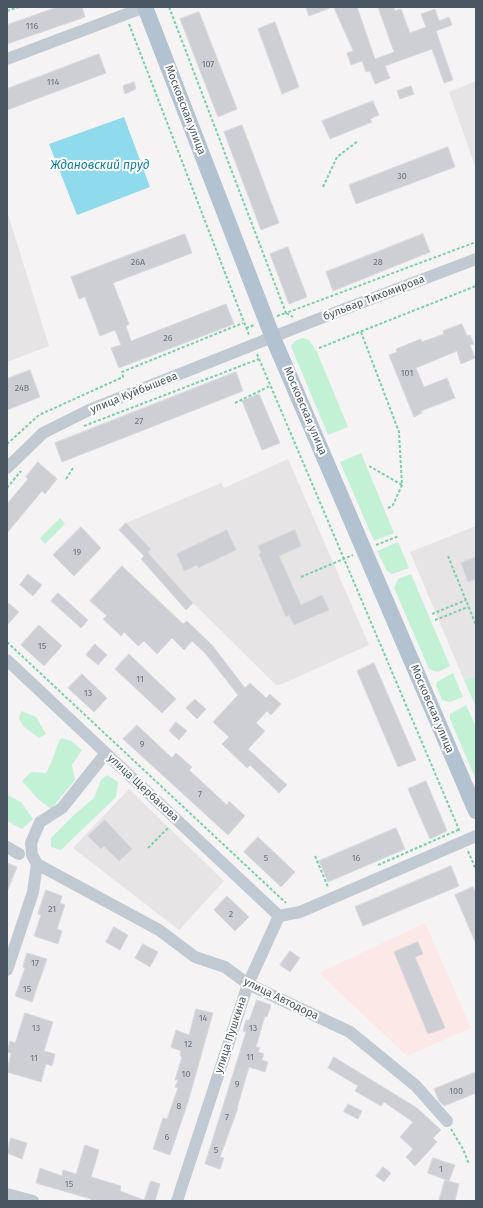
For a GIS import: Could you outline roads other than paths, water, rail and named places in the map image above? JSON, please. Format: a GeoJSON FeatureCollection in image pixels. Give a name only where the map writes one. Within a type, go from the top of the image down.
{"type":"FeatureCollection","features":[{"type":"Feature","properties":{"kind":"main road","name":"Московская улица"},"geometry":{"type":"LineString","coordinates":[[145,7],[273,338],[476,811]]}},
{"type":"Feature","properties":{"kind":"street"},"geometry":{"type":"LineString","coordinates":[[7,59],[145,7]]}},
{"type":"Feature","properties":{"kind":"street","name":"бульвар Тихомирова"},"geometry":{"type":"LineString","coordinates":[[273,338],[476,260]]}},
{"type":"Feature","properties":{"kind":"street","name":"улица Куйбышева"},"geometry":{"type":"LineString","coordinates":[[7,468],[43,433],[62,422],[273,338]]}},
{"type":"Feature","properties":{"kind":"street","name":"улица Щербакова"},"geometry":{"type":"LineString","coordinates":[[7,660],[279,916]]}},
{"type":"Feature","properties":{"kind":"street"},"geometry":{"type":"LineString","coordinates":[[7,970],[33,892],[37,864],[32,854],[31,843],[40,822],[62,808],[106,753]]}},
{"type":"Feature","properties":{"kind":"street"},"geometry":{"type":"LineString","coordinates":[[279,916],[300,912],[476,836]]}},
{"type":"Feature","properties":{"kind":"street"},"geometry":{"type":"LineString","coordinates":[[7,846],[19,854]]}},
{"type":"Feature","properties":{"kind":"street","name":"улица Автодора"},"geometry":{"type":"LineString","coordinates":[[37,864],[159,930],[195,957],[225,968],[248,984],[350,1032],[416,1086],[447,1121]]}},
{"type":"Feature","properties":{"kind":"street","name":"улица Пушкина"},"geometry":{"type":"LineString","coordinates":[[176,1201],[248,984],[279,916]]}},
{"type":"Feature","properties":{"kind":"street"},"geometry":{"type":"LineString","coordinates":[[7,1194],[33,1201]]}},
{"type":"Feature","properties":{"kind":"water","name":"Ждановский пруд"},"geometry":{"type":"Polygon","coordinates":[[[124,117],[150,187],[77,215],[49,144],[124,117]]]}}]}
